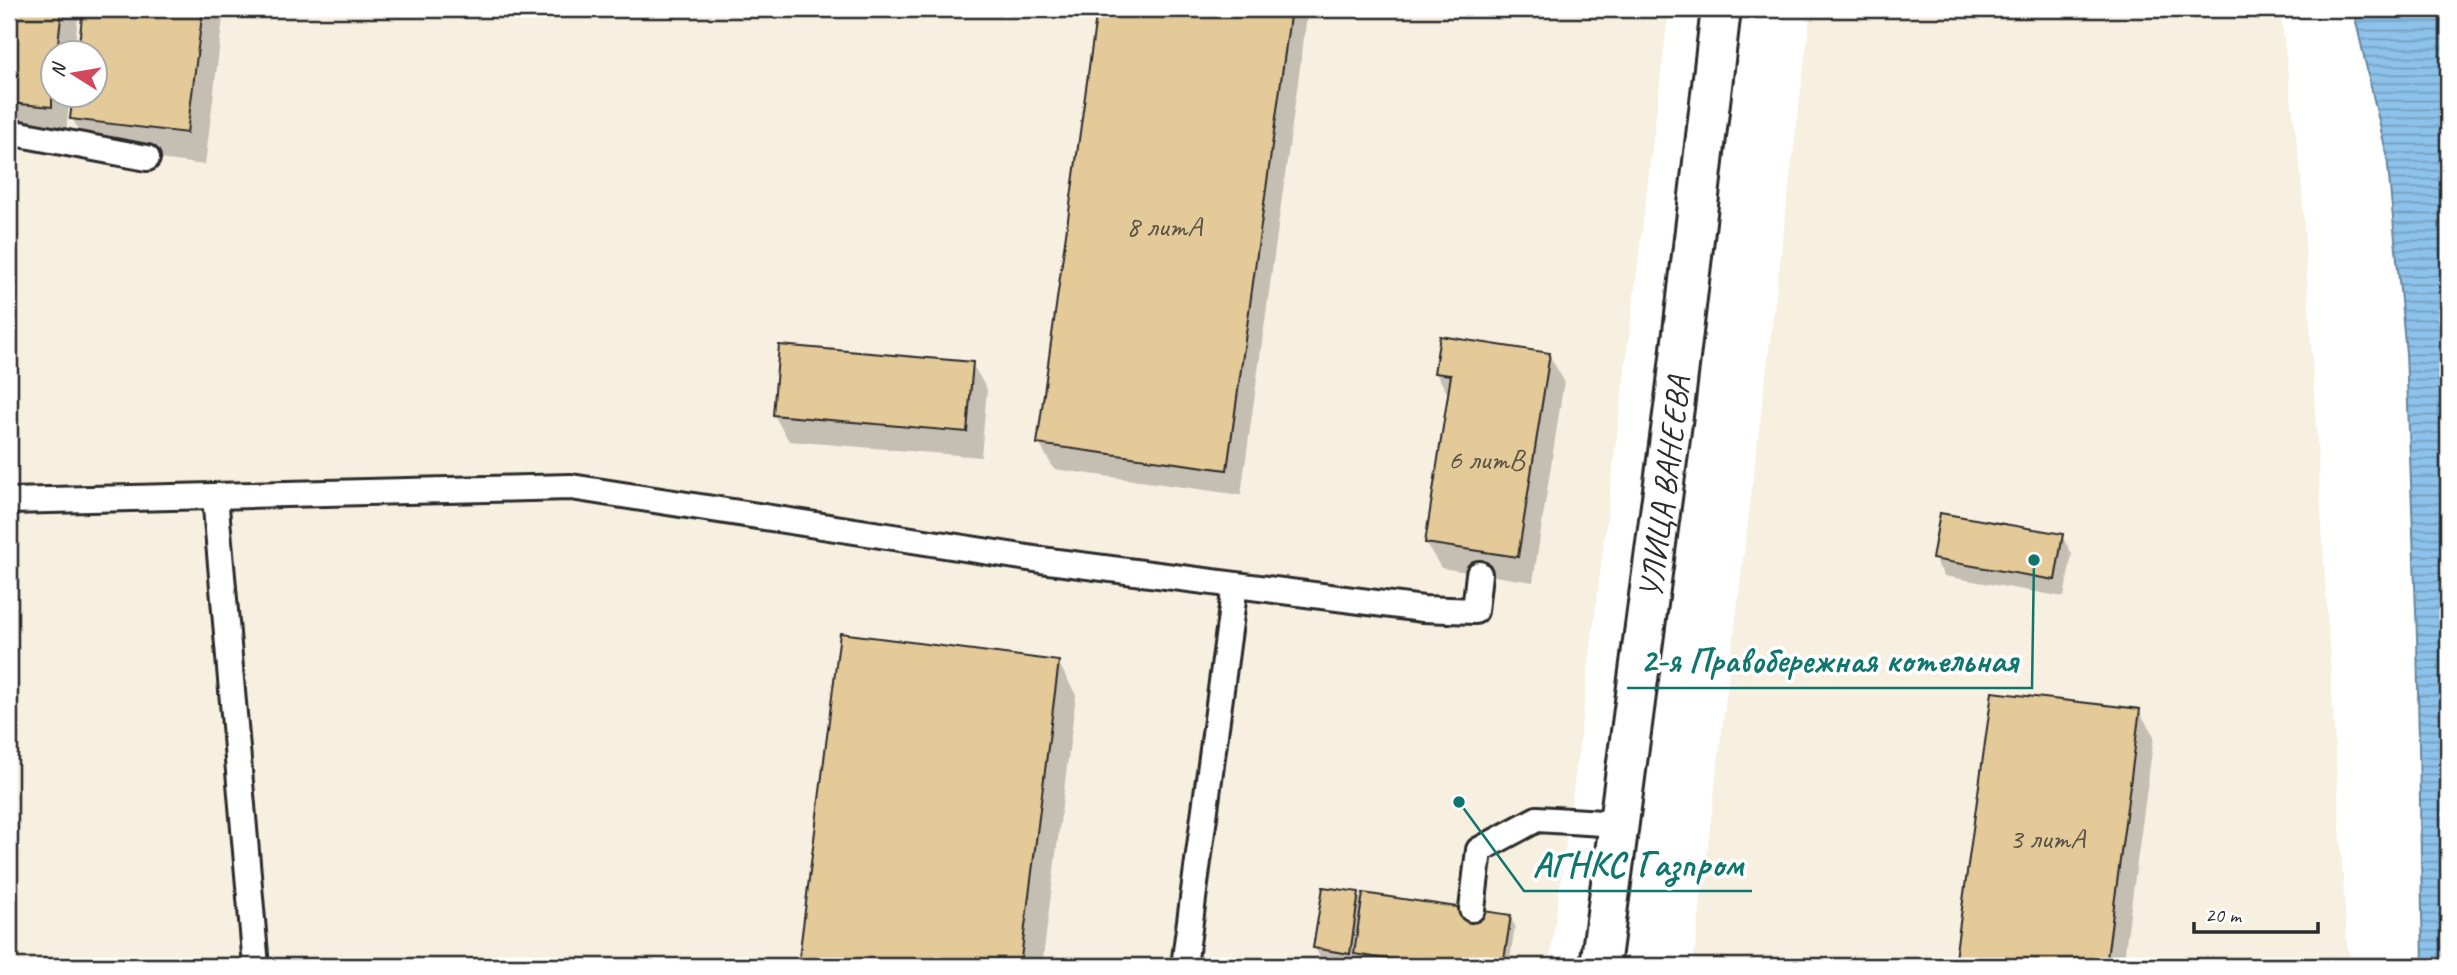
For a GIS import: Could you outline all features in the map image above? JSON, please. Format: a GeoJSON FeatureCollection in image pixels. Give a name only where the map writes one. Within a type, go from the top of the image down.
{"type":"FeatureCollection","features":[{"type":"Feature","properties":{"kind":"street","name":"УЛИЦА ВАНЕЕВА"},"geometry":{"type":"LineString","coordinates":[[1600,966],[1675,400],[1721,9]]}},
{"type":"Feature","properties":{"kind":"lane"},"geometry":{"type":"LineString","coordinates":[[9,132],[147,159]]}},
{"type":"Feature","properties":{"kind":"lane"},"geometry":{"type":"LineString","coordinates":[[9,501],[571,487],[1041,560],[1423,610],[1475,611],[1479,574]]}},
{"type":"Feature","properties":{"kind":"lane"},"geometry":{"type":"LineString","coordinates":[[215,496],[256,966]]}},
{"type":"Feature","properties":{"kind":"lane"},"geometry":{"type":"LineString","coordinates":[[1184,966],[1235,585]]}},
{"type":"Feature","properties":{"kind":"lane"},"geometry":{"type":"LineString","coordinates":[[1472,909],[1479,850],[1537,819],[1619,824]]}},
{"type":"Feature","properties":{"kind":"shaded area"},"geometry":{"type":"Polygon","coordinates":[[[9,9],[1669,9],[1577,762],[1549,966],[9,966],[9,9]]]}},
{"type":"Feature","properties":{"kind":"shaded area"},"geometry":{"type":"Polygon","coordinates":[[[1811,9],[2280,9],[2301,174],[2347,946],[2353,966],[1693,966],[1811,9]]]}},
{"type":"Feature","properties":{"kind":"water"},"geometry":{"type":"Polygon","coordinates":[[[2353,9],[2439,9],[2448,47],[2448,966],[2423,966],[2417,637],[2406,353],[2387,156],[2353,9]]]}},
{"type":"Feature","properties":{"kind":"building"},"geometry":{"type":"Polygon","coordinates":[[[9,9],[62,9],[59,38],[38,38],[38,106],[9,103],[9,9]]]}},
{"type":"Feature","properties":{"kind":"building"},"geometry":{"type":"Polygon","coordinates":[[[83,9],[203,9],[187,133],[70,119],[71,108],[108,108],[108,38],[80,38],[83,9]]]}},
{"type":"Feature","properties":{"kind":"building"},"geometry":{"type":"Polygon","coordinates":[[[1097,9],[1291,9],[1227,470],[1037,444],[1097,9]]]}},
{"type":"Feature","properties":{"kind":"building"},"geometry":{"type":"Polygon","coordinates":[[[1440,336],[1550,353],[1518,557],[1425,543],[1451,375],[1434,373],[1440,336]]]}},
{"type":"Feature","properties":{"kind":"building"},"geometry":{"type":"Polygon","coordinates":[[[779,345],[973,362],[967,432],[773,415],[779,345]]]}},
{"type":"Feature","properties":{"kind":"building"},"geometry":{"type":"Polygon","coordinates":[[[1940,513],[2063,534],[2055,580],[1932,559],[1940,513]]]}},
{"type":"Feature","properties":{"kind":"building"},"geometry":{"type":"Polygon","coordinates":[[[840,633],[1059,661],[1020,966],[798,966],[840,633]]]}},
{"type":"Feature","properties":{"kind":"building"},"geometry":{"type":"Polygon","coordinates":[[[1992,692],[2140,709],[2106,966],[1954,966],[1992,692]]]}},
{"type":"Feature","properties":{"kind":"building"},"geometry":{"type":"Polygon","coordinates":[[[1323,887],[1359,892],[1350,954],[1313,948],[1323,887]]]}},
{"type":"Feature","properties":{"kind":"building"},"geometry":{"type":"Polygon","coordinates":[[[1363,893],[1511,915],[1503,966],[1432,966],[1354,954],[1363,893]]]}},
{"type":"Feature","properties":{"kind":"place","name":"2-я Правобережная котельная"},"geometry":{"type":"Point","coordinates":[2034,560]}},
{"type":"Feature","properties":{"kind":"place","name":"АГНКС Газпром"},"geometry":{"type":"Point","coordinates":[1459,802]}}]}
